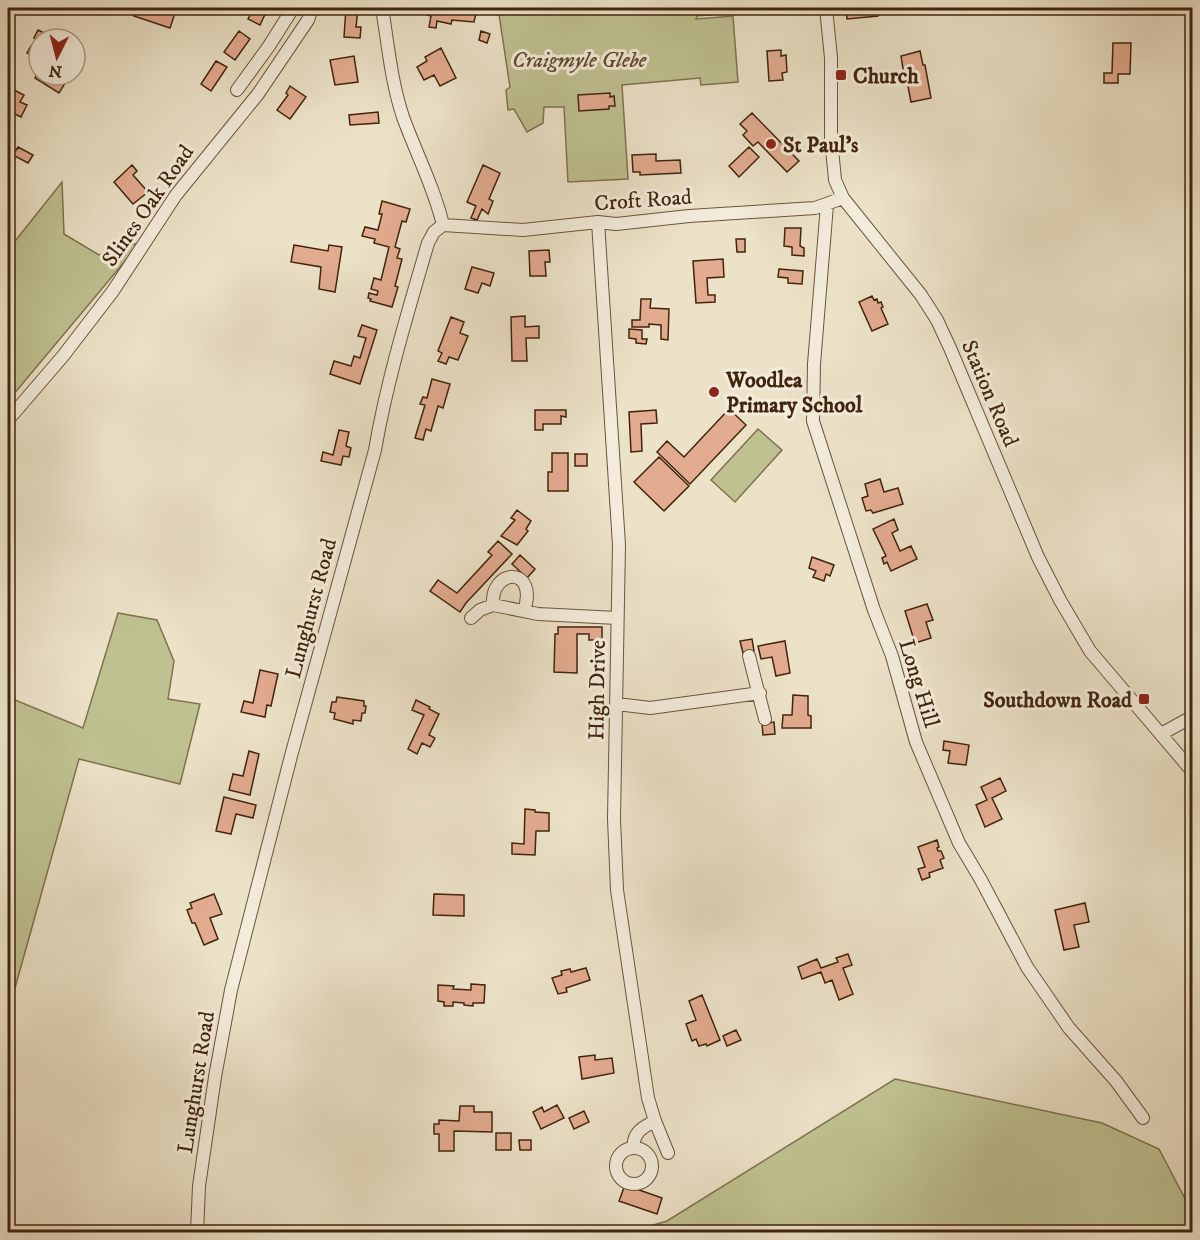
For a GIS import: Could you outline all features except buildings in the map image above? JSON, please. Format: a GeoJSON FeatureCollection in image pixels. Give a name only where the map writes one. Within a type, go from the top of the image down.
{"type":"FeatureCollection","features":[{"type":"Feature","properties":{"kind":"street"},"geometry":{"type":"LineString","coordinates":[[237,90],[293,8]]}},
{"type":"Feature","properties":{"kind":"street","name":"Slines Oak Road"},"geometry":{"type":"LineString","coordinates":[[8,420],[99,310],[177,195],[258,94],[308,20],[312,8]]}},
{"type":"Feature","properties":{"kind":"street"},"geometry":{"type":"LineString","coordinates":[[382,8],[392,75],[403,116],[437,198],[444,225]]}},
{"type":"Feature","properties":{"kind":"street","name":"Station Road"},"geometry":{"type":"LineString","coordinates":[[826,8],[831,58],[831,138],[835,180],[843,198],[921,295],[937,320],[1038,557],[1090,651],[1192,771]]}},
{"type":"Feature","properties":{"kind":"street","name":"Croft Road"},"geometry":{"type":"LineString","coordinates":[[444,225],[523,230],[598,222],[616,224],[689,216],[815,208],[843,198]]}},
{"type":"Feature","properties":{"kind":"street","name":"Long Hill"},"geometry":{"type":"LineString","coordinates":[[827,205],[814,364],[813,421],[874,610],[892,656],[916,742],[958,843],[981,879],[1027,967],[1070,1029],[1116,1081],[1143,1118]]}},
{"type":"Feature","properties":{"kind":"street","name":"High Drive"},"geometry":{"type":"LineString","coordinates":[[598,222],[619,545],[614,819],[617,890],[625,933],[644,1079],[654,1121],[668,1153]]}},
{"type":"Feature","properties":{"kind":"street","name":"Lunghurst Road"},"geometry":{"type":"LineString","coordinates":[[197,1233],[199,1186],[231,990],[291,756],[375,450],[381,411],[406,319],[428,243],[434,232],[444,225]]}},
{"type":"Feature","properties":{"kind":"street"},"geometry":{"type":"LineString","coordinates":[[493,604],[493,596],[499,582],[516,578],[524,582],[527,587],[528,594],[524,611]]}},
{"type":"Feature","properties":{"kind":"street"},"geometry":{"type":"LineString","coordinates":[[471,618],[480,610],[493,604],[538,614],[618,618]]}},
{"type":"Feature","properties":{"kind":"street"},"geometry":{"type":"LineString","coordinates":[[749,656],[765,719]]}},
{"type":"Feature","properties":{"kind":"street"},"geometry":{"type":"LineString","coordinates":[[617,704],[650,708],[760,693]]}},
{"type":"Feature","properties":{"kind":"street"},"geometry":{"type":"LineString","coordinates":[[1161,734],[1192,717]]}},
{"type":"Feature","properties":{"kind":"street"},"geometry":{"type":"LineString","coordinates":[[634,1148],[633,1141],[637,1132],[654,1121]]}},
{"type":"Feature","properties":{"kind":"green space","name":"Craigmyle Glebe"},"geometry":{"type":"Polygon","coordinates":[[[498,8],[783,8],[697,16],[696,19],[733,16],[738,82],[701,85],[700,78],[622,85],[628,179],[568,182],[564,107],[544,107],[543,123],[527,132],[514,109],[508,110],[506,90],[510,87],[498,8]]]}},
{"type":"Feature","properties":{"kind":"green space"},"geometry":{"type":"Polygon","coordinates":[[[62,182],[64,234],[99,255],[141,242],[8,401],[8,250],[62,182]]]}},
{"type":"Feature","properties":{"kind":"green space"},"geometry":{"type":"Polygon","coordinates":[[[758,429],[782,450],[735,502],[711,480],[758,429]]]}},
{"type":"Feature","properties":{"kind":"green space"},"geometry":{"type":"Polygon","coordinates":[[[118,613],[157,620],[174,661],[168,699],[200,704],[180,784],[79,759],[8,1013],[8,697],[83,728],[118,613]]]}},
{"type":"Feature","properties":{"kind":"green space"},"geometry":{"type":"Polygon","coordinates":[[[895,1079],[1102,1123],[1159,1149],[1192,1212],[1192,1232],[630,1232],[667,1221],[895,1079]]]}},
{"type":"Feature","properties":{"kind":"place","name":"Church"},"geometry":{"type":"Point","coordinates":[841,75]}},
{"type":"Feature","properties":{"kind":"place","name":"St Paul's"},"geometry":{"type":"Point","coordinates":[771,144]}},
{"type":"Feature","properties":{"kind":"place","name":"Woodlea Primary School"},"geometry":{"type":"Point","coordinates":[714,392]}},
{"type":"Feature","properties":{"kind":"place","name":"Southdown Road"},"geometry":{"type":"Point","coordinates":[1144,699]}}]}
